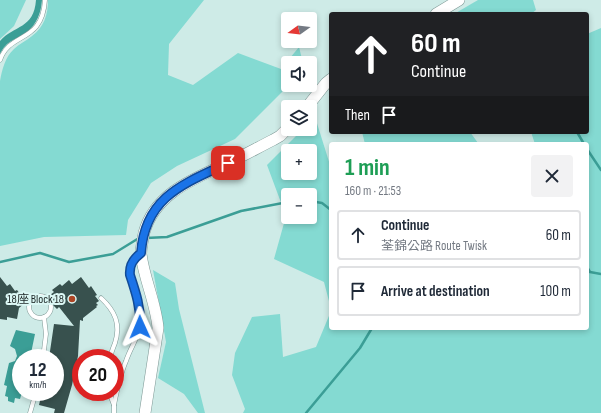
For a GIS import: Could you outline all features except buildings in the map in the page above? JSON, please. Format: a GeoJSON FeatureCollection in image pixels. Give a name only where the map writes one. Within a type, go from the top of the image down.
{"type":"FeatureCollection","features":[{"type":"Feature","properties":{"kind":"main road"},"geometry":{"type":"LineString","coordinates":[[439,12],[459,0]]}},
{"type":"Feature","properties":{"kind":"main road"},"geometry":{"type":"LineString","coordinates":[[313,100],[329,81]]}},
{"type":"Feature","properties":{"kind":"main road"},"geometry":{"type":"LineString","coordinates":[[145,413],[158,328],[157,315],[149,292],[141,253],[147,224],[155,209],[172,192],[187,182],[274,140],[281,135]]}},
{"type":"Feature","properties":{"kind":"lane"},"geometry":{"type":"LineString","coordinates":[[0,60],[9,45],[29,34],[34,29],[43,15],[45,0]]}},
{"type":"Feature","properties":{"kind":"lane"},"geometry":{"type":"LineString","coordinates":[[114,413],[118,381],[126,359],[137,338],[140,327],[139,303],[130,275],[130,266],[134,258],[141,253]]}},
{"type":"Feature","properties":{"kind":"lane"},"geometry":{"type":"LineString","coordinates":[[35,297],[42,297],[48,301],[50,308],[49,312],[44,317],[37,318],[29,310],[30,302],[35,297]]}},
{"type":"Feature","properties":{"kind":"lane"},"geometry":{"type":"LineString","coordinates":[[101,298],[110,307],[116,318],[118,330],[113,349]]}},
{"type":"Feature","properties":{"kind":"lane"},"geometry":{"type":"LineString","coordinates":[[44,317],[46,334],[44,349]]}},
{"type":"Feature","properties":{"kind":"lane"},"geometry":{"type":"LineString","coordinates":[[30,413],[33,401]]}},
{"type":"Feature","properties":{"kind":"lane"},"geometry":{"type":"LineString","coordinates":[[112,401],[114,405]]}},
{"type":"Feature","properties":{"kind":"shaded area"},"geometry":{"type":"Polygon","coordinates":[[[0,0],[26,0],[14,26],[0,39],[0,0]]]}},
{"type":"Feature","properties":{"kind":"shaded area"},"geometry":{"type":"Polygon","coordinates":[[[36,0],[42,0],[41,9],[36,22],[26,33],[8,43],[0,54],[0,41],[32,16],[36,0]]]}},
{"type":"Feature","properties":{"kind":"shaded area"},"geometry":{"type":"Polygon","coordinates":[[[48,0],[204,0],[169,44],[168,75],[193,85],[238,53],[281,69],[282,92],[235,139],[177,166],[151,183],[128,220],[126,235],[44,237],[0,246],[0,81],[4,64],[8,56],[16,47],[40,29],[47,11],[48,0]]]}},
{"type":"Feature","properties":{"kind":"shaded area"},"geometry":{"type":"Polygon","coordinates":[[[478,0],[533,0],[536,10],[534,12],[457,12],[478,0]]]}},
{"type":"Feature","properties":{"kind":"shaded area"},"geometry":{"type":"Polygon","coordinates":[[[601,28],[601,413],[243,413],[245,409],[232,375],[235,353],[252,317],[280,314],[283,357],[316,347],[329,316],[329,330],[589,330],[589,142],[534,142],[532,134],[589,134],[589,33],[601,28]]]}},
{"type":"Feature","properties":{"kind":"shaded area"},"geometry":{"type":"Polygon","coordinates":[[[298,48],[301,56],[292,56],[298,48]]]}},
{"type":"Feature","properties":{"kind":"shaded area"},"geometry":{"type":"Polygon","coordinates":[[[317,123],[329,162],[329,301],[324,282],[274,259],[284,224],[317,224],[317,188],[281,188],[281,203],[267,165],[281,151],[281,180],[317,180],[317,144],[288,144],[296,136],[317,136],[317,123]]]}},
{"type":"Feature","properties":{"kind":"shaded area"},"geometry":{"type":"Polygon","coordinates":[[[362,134],[471,134],[477,142],[364,142],[362,134]]]}},
{"type":"Feature","properties":{"kind":"shaded area"},"geometry":{"type":"Polygon","coordinates":[[[153,270],[175,283],[179,309],[205,413],[198,413],[184,394],[158,378],[166,342],[153,270]]]}},
{"type":"Feature","properties":{"kind":"shaded area"},"geometry":{"type":"Polygon","coordinates":[[[16,330],[35,334],[32,349],[15,349],[10,346],[16,330]]]}},
{"type":"Feature","properties":{"kind":"shaded area"},"geometry":{"type":"Polygon","coordinates":[[[12,362],[12,401],[14,401],[14,403],[8,401],[8,397],[5,396],[7,386],[4,385],[9,363],[12,362]]]}},
{"type":"Feature","properties":{"kind":"waterway"},"geometry":{"type":"LineString","coordinates":[[578,134],[583,142]]}},
{"type":"Feature","properties":{"kind":"waterway"},"geometry":{"type":"LineString","coordinates":[[589,152],[601,170]]}},
{"type":"Feature","properties":{"kind":"waterway"},"geometry":{"type":"LineString","coordinates":[[317,202],[322,203],[329,208]]}},
{"type":"Feature","properties":{"kind":"waterway"},"geometry":{"type":"LineString","coordinates":[[146,238],[167,237],[241,211],[281,203]]}},
{"type":"Feature","properties":{"kind":"waterway"},"geometry":{"type":"LineString","coordinates":[[0,262],[40,253],[69,262],[113,254],[139,238]]}},
{"type":"Feature","properties":{"kind":"waterway"},"geometry":{"type":"LineString","coordinates":[[589,270],[590,272],[601,274]]}},
{"type":"Feature","properties":{"kind":"waterway"},"geometry":{"type":"LineString","coordinates":[[306,413],[360,348],[371,330]]}},
{"type":"Feature","properties":{"kind":"place","name":"18座 Block 18"},"geometry":{"type":"Point","coordinates":[72,299]}},
{"type":"Feature","properties":{"kind":"route"},"geometry":{"type":"LineString","coordinates":[[140,327],[139,303],[130,275],[130,266],[134,258],[141,253],[147,224],[155,209],[172,192],[187,182],[228,163]]}}]}
